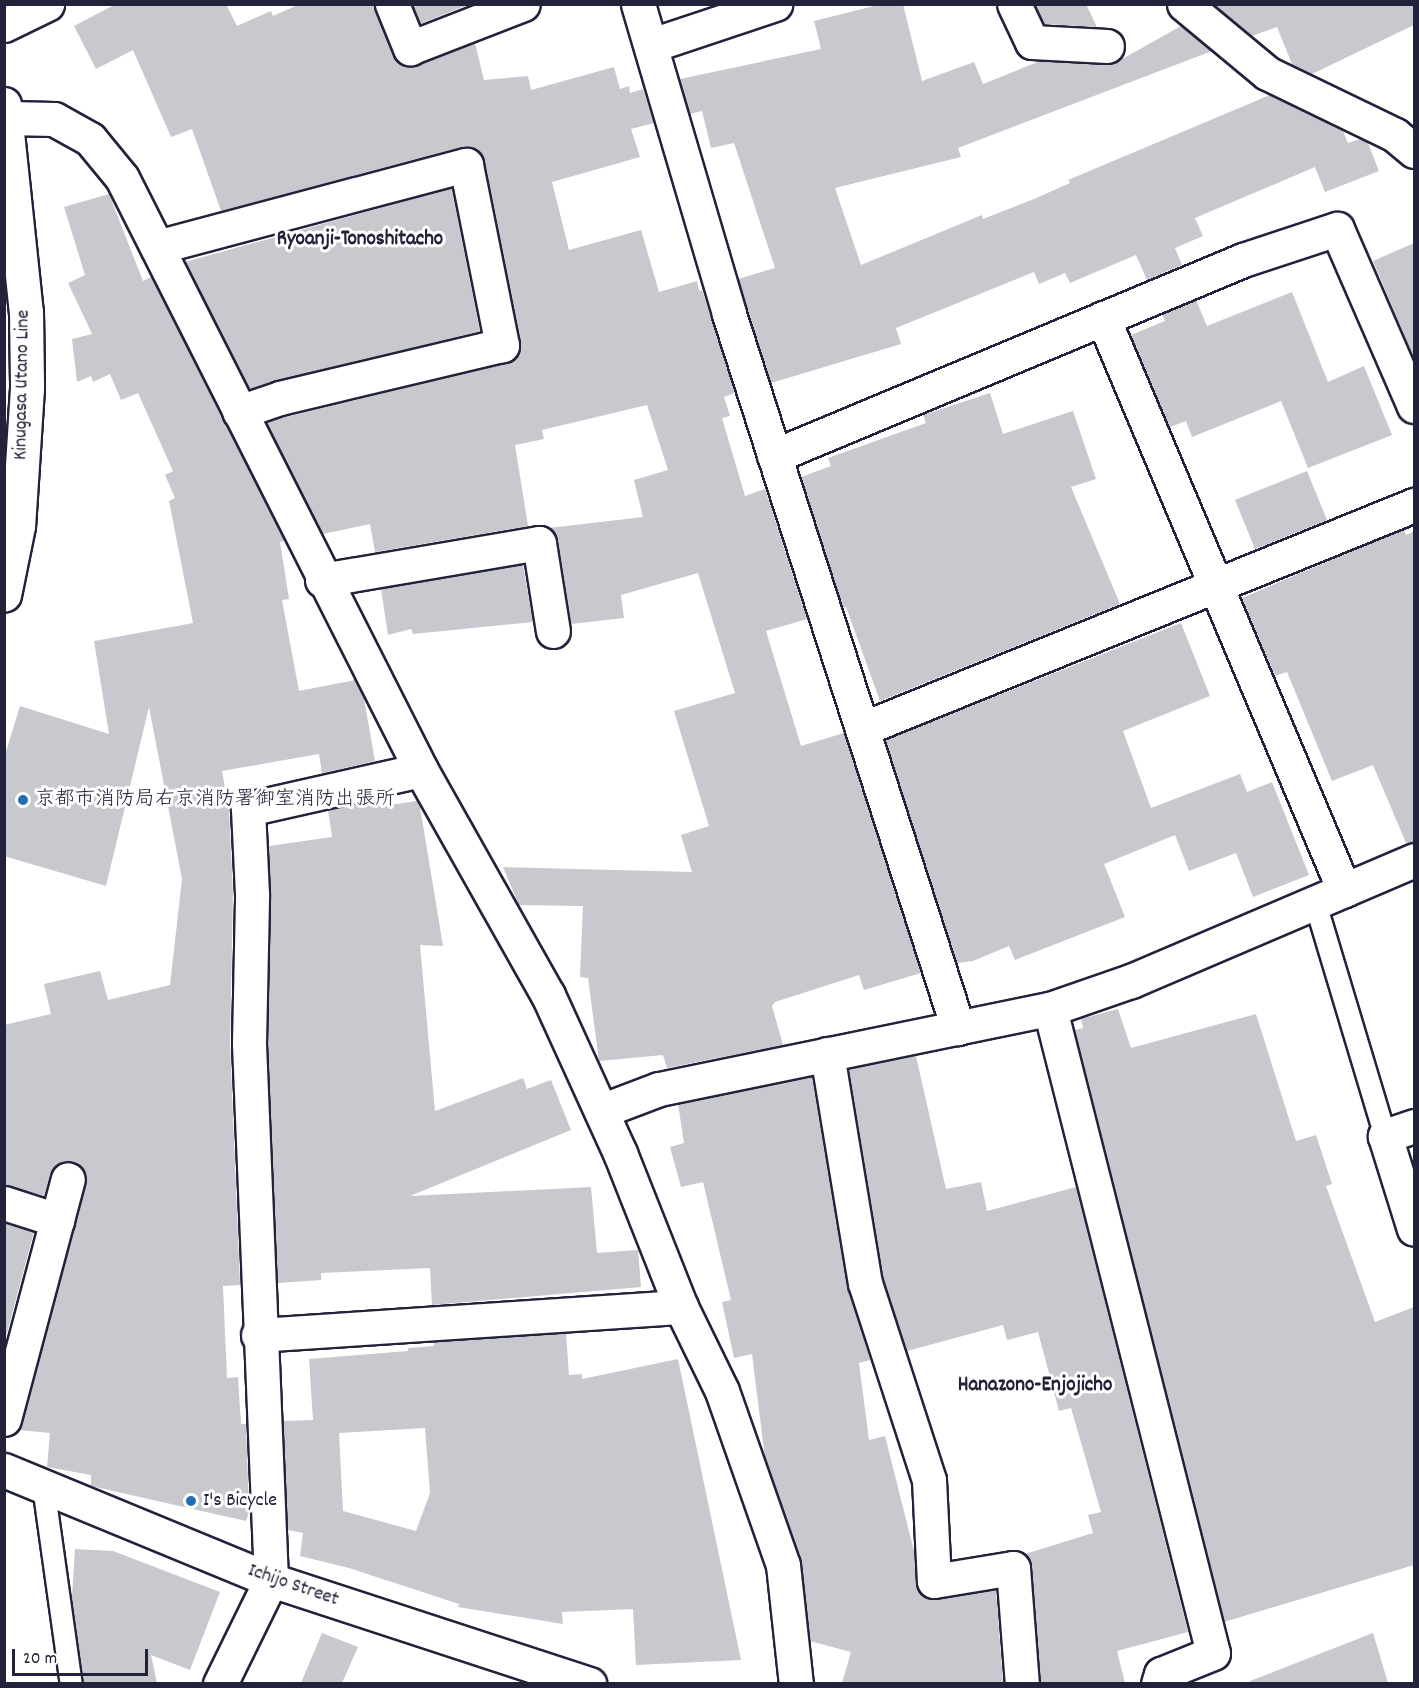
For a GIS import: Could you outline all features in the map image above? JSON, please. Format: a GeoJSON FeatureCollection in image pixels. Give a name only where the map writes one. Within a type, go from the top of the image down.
{"type":"FeatureCollection","features":[{"type":"Feature","properties":{"kind":"street"},"geometry":{"type":"LineString","coordinates":[[4,25],[47,4]]}},
{"type":"Feature","properties":{"kind":"street"},"geometry":{"type":"LineString","coordinates":[[392,4],[410,48],[523,4]]}},
{"type":"Feature","properties":{"kind":"street"},"geometry":{"type":"LineString","coordinates":[[638,4],[652,45],[729,314],[958,1028]]}},
{"type":"Feature","properties":{"kind":"street"},"geometry":{"type":"LineString","coordinates":[[652,45],[775,4]]}},
{"type":"Feature","properties":{"kind":"street"},"geometry":{"type":"LineString","coordinates":[[1014,4],[1032,42],[1107,46]]}},
{"type":"Feature","properties":{"kind":"street"},"geometry":{"type":"LineString","coordinates":[[1184,4],[1267,73],[1408,137]]}},
{"type":"Feature","properties":{"kind":"street"},"geometry":{"type":"LineString","coordinates":[[6,111],[54,119],[90,139],[122,178],[322,580],[421,770],[548,995],[601,1111],[681,1307],[722,1391],[783,1565],[796,1683]]}},
{"type":"Feature","properties":{"kind":"street","name":"Kinugasa Utano Line"},"geometry":{"type":"LineString","coordinates":[[4,595],[18,526],[27,388],[26,312],[6,111]]}},
{"type":"Feature","properties":{"kind":"street"},"geometry":{"type":"LineString","coordinates":[[157,246],[466,165],[502,345],[280,398],[239,412]]}},
{"type":"Feature","properties":{"kind":"street"},"geometry":{"type":"LineString","coordinates":[[774,456],[1243,260],[1337,229],[1414,406]]}},
{"type":"Feature","properties":{"kind":"street"},"geometry":{"type":"LineString","coordinates":[[1103,318],[1216,585],[1329,897]]}},
{"type":"Feature","properties":{"kind":"street"},"geometry":{"type":"LineString","coordinates":[[862,729],[1414,505]]}},
{"type":"Feature","properties":{"kind":"street"},"geometry":{"type":"LineString","coordinates":[[322,580],[539,543],[553,631]]}},
{"type":"Feature","properties":{"kind":"street"},"geometry":{"type":"LineString","coordinates":[[220,1683],[271,1580],[258,1335],[248,809],[421,770]]}},
{"type":"Feature","properties":{"kind":"street"},"geometry":{"type":"LineString","coordinates":[[601,1111],[659,1089],[1050,1009],[1131,981],[1414,860]]}},
{"type":"Feature","properties":{"kind":"street"},"geometry":{"type":"LineString","coordinates":[[1050,1009],[1213,1653],[1161,1674],[1158,1683]]}},
{"type":"Feature","properties":{"kind":"street"},"geometry":{"type":"LineString","coordinates":[[827,1054],[865,1283],[929,1480],[934,1581],[1013,1568],[1022,1683]]}},
{"type":"Feature","properties":{"kind":"street"},"geometry":{"type":"LineString","coordinates":[[1400,1131],[1414,1229]]}},
{"type":"Feature","properties":{"kind":"street"},"geometry":{"type":"LineString","coordinates":[[4,1419],[68,1179]]}},
{"type":"Feature","properties":{"kind":"street"},"geometry":{"type":"LineString","coordinates":[[4,1203],[57,1220]]}},
{"type":"Feature","properties":{"kind":"street"},"geometry":{"type":"LineString","coordinates":[[258,1335],[681,1307]]}},
{"type":"Feature","properties":{"kind":"street","name":"Ichijo Street"},"geometry":{"type":"LineString","coordinates":[[4,1470],[271,1580],[589,1683]]}},
{"type":"Feature","properties":{"kind":"lane"},"geometry":{"type":"LineString","coordinates":[[1329,897],[1400,1131]]}},
{"type":"Feature","properties":{"kind":"lane"},"geometry":{"type":"LineString","coordinates":[[43,1486],[71,1683]]}},
{"type":"Feature","properties":{"kind":"building"},"geometry":{"type":"Polygon","coordinates":[[[116,4],[226,4],[237,26],[271,11],[273,16],[300,4],[374,4],[393,55],[407,66],[475,43],[484,80],[528,76],[531,90],[614,67],[620,89],[629,86],[630,93],[643,89],[654,123],[631,129],[640,157],[552,182],[569,250],[641,230],[659,292],[697,281],[699,291],[702,290],[735,393],[724,397],[730,416],[722,418],[745,496],[765,489],[807,619],[766,631],[801,746],[844,733],[921,973],[864,990],[859,975],[775,1002],[772,1006],[783,1045],[667,1068],[663,1055],[599,1061],[588,978],[580,977],[583,906],[519,905],[503,867],[692,872],[681,835],[709,826],[674,711],[735,693],[698,573],[621,595],[624,618],[571,624],[558,540],[549,528],[643,517],[634,480],[668,470],[647,405],[542,430],[544,439],[515,445],[528,526],[375,552],[370,524],[323,534],[266,422],[506,363],[520,351],[484,161],[472,147],[461,147],[221,211],[192,129],[171,137],[133,50],[96,69],[74,26],[116,4]]]}},
{"type":"Feature","properties":{"kind":"building"},"geometry":{"type":"Polygon","coordinates":[[[412,4],[465,4],[465,6],[420,24],[412,4]]]}},
{"type":"Feature","properties":{"kind":"building"},"geometry":{"type":"Polygon","coordinates":[[[882,4],[903,4],[922,81],[974,62],[983,84],[1040,61],[1115,63],[1181,26],[1212,51],[958,148],[961,157],[835,188],[861,265],[982,215],[983,219],[1034,199],[1070,183],[1068,180],[1270,95],[1343,131],[1348,143],[1360,139],[1368,143],[1379,171],[1325,192],[1315,167],[1195,218],[1203,236],[1175,248],[1182,265],[1147,280],[1136,255],[1070,283],[1065,273],[1039,284],[1034,272],[896,328],[901,344],[771,383],[738,279],[775,268],[734,143],[711,148],[702,111],[690,114],[680,79],[821,49],[814,21],[882,4]]]}},
{"type":"Feature","properties":{"kind":"building"},"geometry":{"type":"Polygon","coordinates":[[[1035,4],[1086,4],[1097,27],[1044,24],[1035,4]]]}},
{"type":"Feature","properties":{"kind":"building"},"geometry":{"type":"Polygon","coordinates":[[[1221,4],[1414,4],[1414,25],[1312,74],[1292,64],[1277,27],[1252,36],[1217,7],[1221,4]]]}},
{"type":"Feature","properties":{"kind":"building"},"geometry":{"type":"Polygon","coordinates":[[[452,188],[480,331],[249,389],[185,262],[452,188]]]}},
{"type":"Feature","properties":{"kind":"building"},"geometry":{"type":"Polygon","coordinates":[[[109,194],[143,281],[151,277],[285,541],[280,542],[289,599],[282,600],[299,691],[355,680],[364,699],[375,761],[322,773],[319,754],[222,771],[229,809],[233,894],[230,1044],[240,1285],[223,1286],[227,1378],[238,1377],[241,1424],[246,1424],[249,1512],[246,1521],[91,1486],[91,1475],[47,1467],[50,1433],[19,1430],[86,1175],[81,1165],[64,1161],[50,1174],[44,1196],[4,1185],[4,1025],[51,1014],[44,984],[100,971],[108,1000],[170,985],[182,879],[149,707],[106,886],[4,856],[4,758],[20,706],[109,734],[94,641],[193,623],[169,501],[175,498],[165,475],[173,471],[138,393],[121,400],[110,374],[93,382],[91,376],[77,382],[72,339],[92,334],[68,283],[85,275],[64,207],[109,194]]]}},
{"type":"Feature","properties":{"kind":"building"},"geometry":{"type":"Polygon","coordinates":[[[1414,243],[1414,358],[1373,261],[1414,243]]]}},
{"type":"Feature","properties":{"kind":"building"},"geometry":{"type":"Polygon","coordinates":[[[1292,292],[1328,382],[1364,366],[1392,435],[1308,468],[1281,401],[1192,437],[1186,421],[1170,427],[1131,335],[1165,321],[1162,314],[1196,300],[1207,326],[1292,292]]]}},
{"type":"Feature","properties":{"kind":"building"},"geometry":{"type":"Polygon","coordinates":[[[990,393],[1003,434],[1073,411],[1096,479],[1071,487],[1120,604],[880,701],[846,607],[843,608],[801,477],[831,466],[828,458],[926,423],[923,415],[990,393]]]}},
{"type":"Feature","properties":{"kind":"building"},"geometry":{"type":"Polygon","coordinates":[[[1307,471],[1327,520],[1255,549],[1235,500],[1307,471]]]}},
{"type":"Feature","properties":{"kind":"building"},"geometry":{"type":"Polygon","coordinates":[[[1404,529],[1406,535],[1414,531],[1414,842],[1406,843],[1373,765],[1332,781],[1287,672],[1275,676],[1242,598],[1404,529]]]}},
{"type":"Feature","properties":{"kind":"building"},"geometry":{"type":"Polygon","coordinates":[[[523,565],[533,622],[413,634],[411,629],[388,635],[381,589],[523,565]]]}},
{"type":"Feature","properties":{"kind":"building"},"geometry":{"type":"Polygon","coordinates":[[[1181,623],[1210,696],[1123,731],[1151,808],[1240,774],[1247,792],[1272,782],[1309,875],[1253,897],[1236,853],[1189,871],[1175,835],[1104,864],[1125,917],[1015,960],[1009,946],[973,961],[957,963],[885,740],[1181,623]]]}},
{"type":"Feature","properties":{"kind":"building"},"geometry":{"type":"Polygon","coordinates":[[[382,798],[383,806],[417,801],[420,807],[443,946],[420,945],[435,1111],[523,1078],[527,1089],[551,1080],[571,1130],[410,1196],[591,1187],[597,1253],[638,1250],[641,1287],[432,1305],[430,1268],[321,1273],[321,1280],[278,1283],[268,1043],[269,846],[332,837],[328,810],[382,798]]]}},
{"type":"Feature","properties":{"kind":"building"},"geometry":{"type":"Polygon","coordinates":[[[1118,1009],[1131,1048],[1256,1014],[1296,1141],[1316,1135],[1332,1184],[1326,1186],[1375,1322],[1414,1307],[1414,1565],[1224,1622],[1075,1030],[1083,1028],[1081,1019],[1118,1009]]]}},
{"type":"Feature","properties":{"kind":"building"},"geometry":{"type":"Polygon","coordinates":[[[916,1056],[946,1189],[981,1182],[987,1211],[1076,1187],[1188,1632],[1117,1651],[1125,1683],[1041,1683],[1032,1567],[1025,1554],[1093,1533],[1088,1515],[1101,1512],[1071,1408],[1059,1411],[1038,1332],[1007,1340],[1003,1325],[907,1351],[883,1279],[849,1069],[916,1056]]]}},
{"type":"Feature","properties":{"kind":"building"},"geometry":{"type":"Polygon","coordinates":[[[812,1077],[847,1286],[870,1360],[859,1363],[869,1440],[885,1436],[914,1551],[919,1592],[937,1599],[996,1590],[1003,1683],[842,1683],[851,1652],[810,1641],[801,1559],[765,1458],[752,1354],[734,1358],[722,1302],[731,1300],[703,1182],[681,1187],[670,1147],[684,1143],[678,1104],[812,1077]]]}},
{"type":"Feature","properties":{"kind":"building"},"geometry":{"type":"Polygon","coordinates":[[[4,1223],[34,1232],[4,1344],[4,1223]]]}},
{"type":"Feature","properties":{"kind":"building"},"geometry":{"type":"Polygon","coordinates":[[[566,1333],[569,1375],[582,1374],[582,1379],[678,1359],[741,1660],[636,1665],[633,1609],[562,1612],[563,1624],[458,1607],[459,1604],[349,1568],[300,1556],[303,1533],[288,1530],[283,1421],[313,1420],[309,1359],[408,1351],[408,1348],[434,1346],[434,1342],[566,1333]],[[425,1428],[339,1433],[343,1511],[416,1531],[430,1493],[425,1428]]]}},
{"type":"Feature","properties":{"kind":"building"},"geometry":{"type":"Polygon","coordinates":[[[75,1549],[113,1551],[220,1592],[190,1670],[151,1655],[157,1683],[84,1683],[72,1597],[75,1549]]]}},
{"type":"Feature","properties":{"kind":"building"},"geometry":{"type":"Polygon","coordinates":[[[322,1633],[358,1647],[342,1683],[301,1683],[322,1633]]]}},
{"type":"Feature","properties":{"kind":"building"},"geometry":{"type":"Polygon","coordinates":[[[1373,1633],[1388,1683],[1250,1683],[1250,1681],[1373,1633]]]}},
{"type":"Feature","properties":{"kind":"place","name":"京都市消防局右京消防署御室消防出張所"},"geometry":{"type":"Point","coordinates":[23,800]}},
{"type":"Feature","properties":{"kind":"place","name":"I's Bicycle"},"geometry":{"type":"Point","coordinates":[191,1501]}},
{"type":"Feature","properties":{"kind":"district","name":"Ryoanji-Tonoshitacho"},"geometry":{"type":"Point","coordinates":[360,240]}},
{"type":"Feature","properties":{"kind":"district","name":"Hanazono-Enjojicho"},"geometry":{"type":"Point","coordinates":[1035,1386]}}]}
